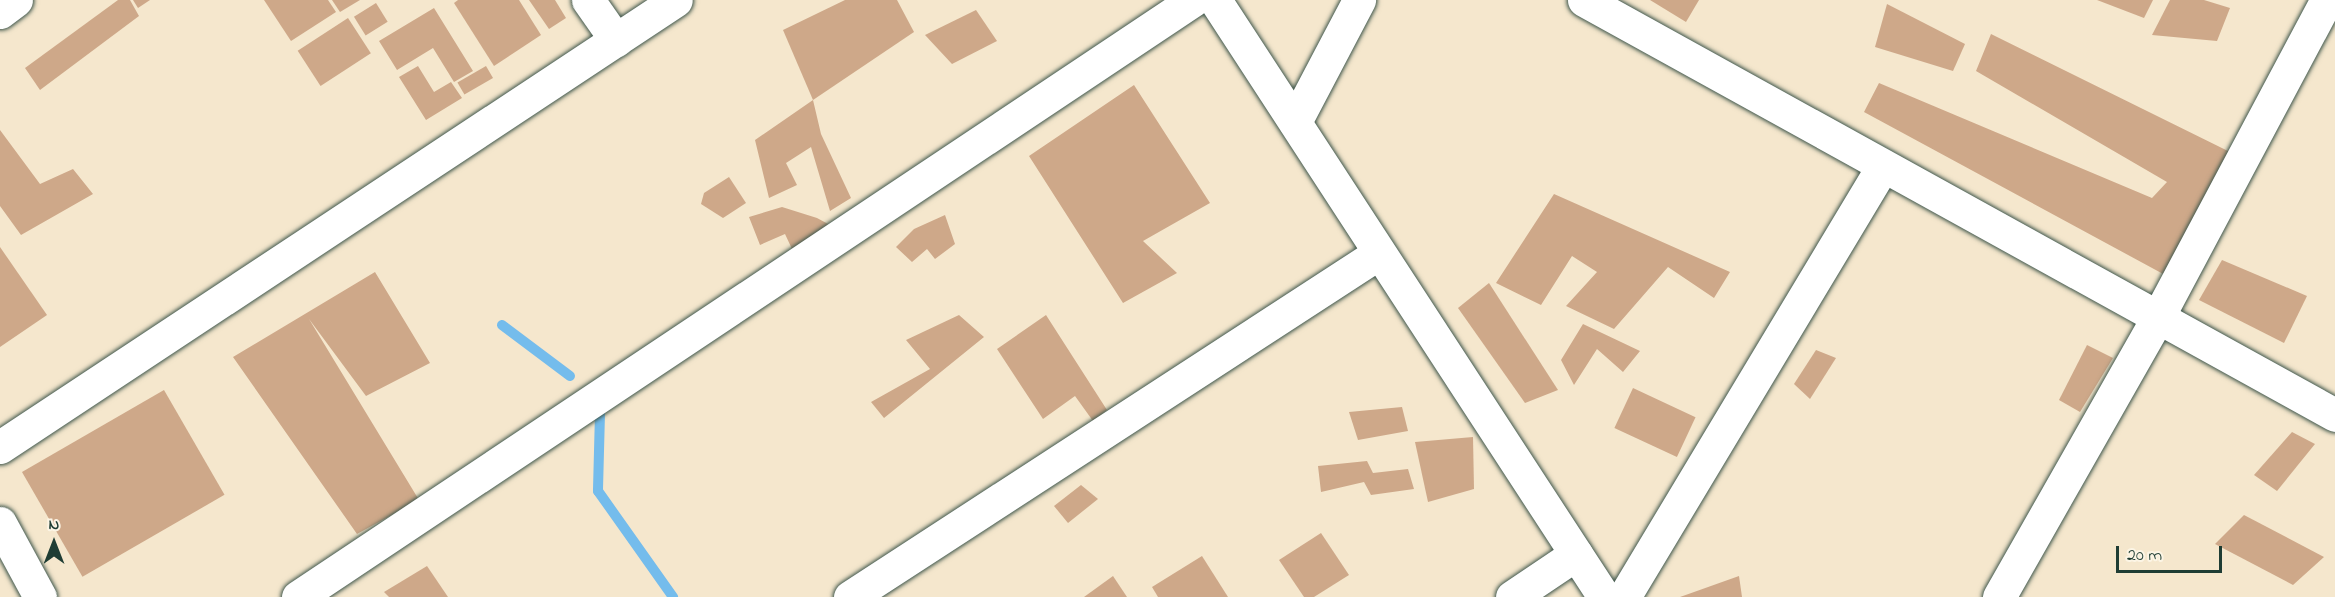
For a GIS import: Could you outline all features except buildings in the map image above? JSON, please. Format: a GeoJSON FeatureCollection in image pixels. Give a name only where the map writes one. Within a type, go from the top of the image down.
{"type":"FeatureCollection","features":[{"type":"Feature","properties":{"kind":"street"},"geometry":{"type":"LineString","coordinates":[[0,12],[16,0]]}},
{"type":"Feature","properties":{"kind":"street"},"geometry":{"type":"LineString","coordinates":[[588,0],[616,40]]}},
{"type":"Feature","properties":{"kind":"street"},"geometry":{"type":"LineString","coordinates":[[0,447],[676,0]]}},
{"type":"Feature","properties":{"kind":"street"},"geometry":{"type":"LineString","coordinates":[[298,597],[1193,0]]}},
{"type":"Feature","properties":{"kind":"street"},"geometry":{"type":"LineString","coordinates":[[1215,0],[1604,597]]}},
{"type":"Feature","properties":{"kind":"street"},"geometry":{"type":"LineString","coordinates":[[1294,122],[1359,0]]}},
{"type":"Feature","properties":{"kind":"street"},"geometry":{"type":"LineString","coordinates":[[1584,0],[2335,415]]}},
{"type":"Feature","properties":{"kind":"street"},"geometry":{"type":"LineString","coordinates":[[1999,597],[2158,317],[2324,3]]}},
{"type":"Feature","properties":{"kind":"street"},"geometry":{"type":"LineString","coordinates":[[1624,597],[1883,166]]}},
{"type":"Feature","properties":{"kind":"street"},"geometry":{"type":"LineString","coordinates":[[850,597],[1379,253]]}},
{"type":"Feature","properties":{"kind":"street"},"geometry":{"type":"LineString","coordinates":[[0,523],[40,597]]}},
{"type":"Feature","properties":{"kind":"street"},"geometry":{"type":"LineString","coordinates":[[1512,597],[1576,554]]}},
{"type":"Feature","properties":{"kind":"waterway"},"geometry":{"type":"LineString","coordinates":[[502,325],[570,376]]}},
{"type":"Feature","properties":{"kind":"waterway"},"geometry":{"type":"LineString","coordinates":[[600,413],[598,491],[673,597]]}}]}
